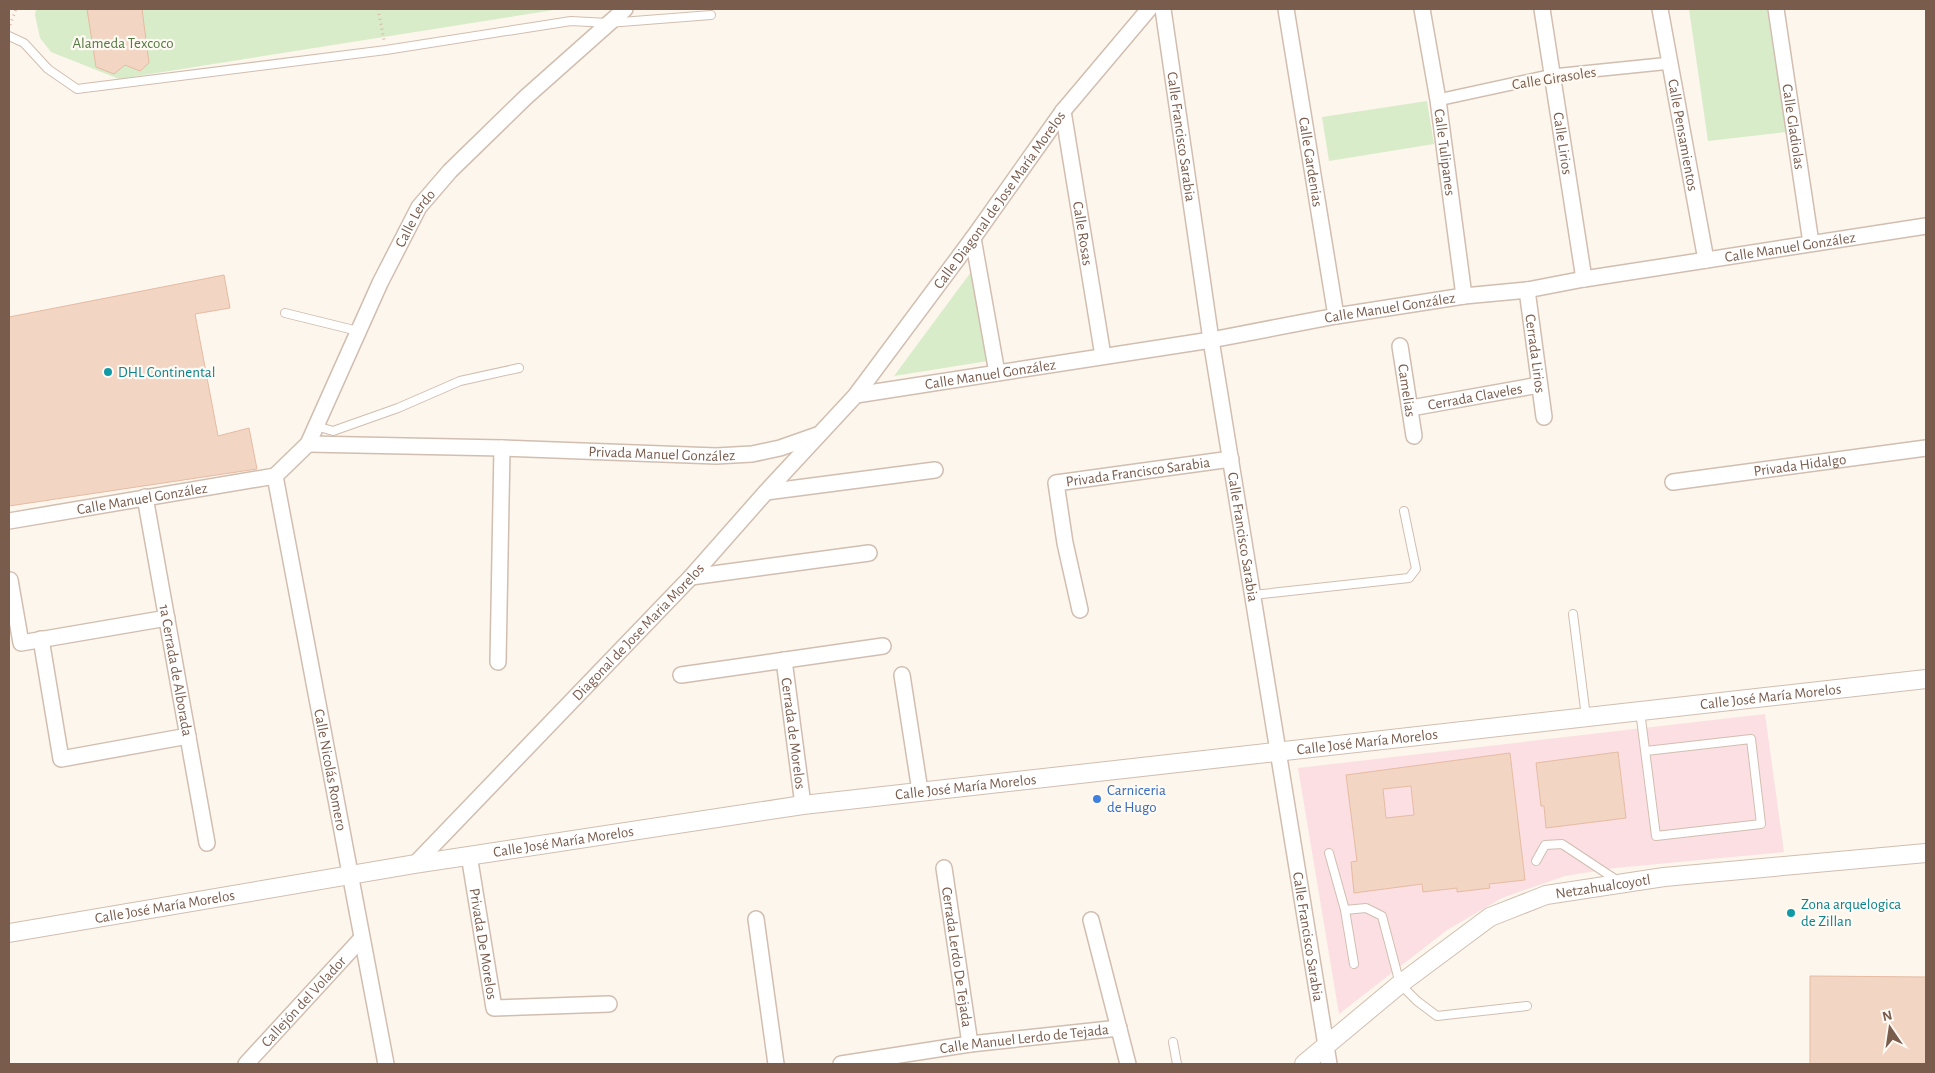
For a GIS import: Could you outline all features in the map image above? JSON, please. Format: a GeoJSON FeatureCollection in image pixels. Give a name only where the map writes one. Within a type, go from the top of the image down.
{"type":"FeatureCollection","features":[{"type":"Feature","properties":{"kind":"street","name":"Calle Lerdo"},"geometry":{"type":"LineString","coordinates":[[275,476],[308,444],[399,243],[419,207],[457,164],[526,97],[625,9]]}},
{"type":"Feature","properties":{"kind":"street","name":"Calle Diagonal de Jose María Morelos"},"geometry":{"type":"LineString","coordinates":[[856,395],[973,238],[1063,111],[1148,9]]}},
{"type":"Feature","properties":{"kind":"street","name":"Calle Francisco Sarabia"},"geometry":{"type":"LineString","coordinates":[[1163,9],[1211,340],[1329,1064]]}},
{"type":"Feature","properties":{"kind":"street","name":"Calle Gardenias"},"geometry":{"type":"LineString","coordinates":[[1286,9],[1336,316]]}},
{"type":"Feature","properties":{"kind":"street","name":"Calle Tulipanes"},"geometry":{"type":"LineString","coordinates":[[1422,9],[1438,100],[1464,296]]}},
{"type":"Feature","properties":{"kind":"street","name":"Calle Lirios"},"geometry":{"type":"LineString","coordinates":[[1542,9],[1584,279]]}},
{"type":"Feature","properties":{"kind":"street","name":"Calle Pensamientos"},"geometry":{"type":"LineString","coordinates":[[1660,9],[1706,260]]}},
{"type":"Feature","properties":{"kind":"street","name":"Calle Gladiolas"},"geometry":{"type":"LineString","coordinates":[[1776,9],[1811,243]]}},
{"type":"Feature","properties":{"kind":"street","name":"Calle Girasoles"},"geometry":{"type":"LineString","coordinates":[[1438,100],[1553,76],[1671,63]]}},
{"type":"Feature","properties":{"kind":"street","name":"Calle Rosas"},"geometry":{"type":"LineString","coordinates":[[1063,111],[1103,356]]}},
{"type":"Feature","properties":{"kind":"street","name":"Calle Manuel González"},"geometry":{"type":"LineString","coordinates":[[856,395],[1211,340],[1336,316],[1464,296],[1527,290],[1584,279],[1926,226]]}},
{"type":"Feature","properties":{"kind":"street"},"geometry":{"type":"LineString","coordinates":[[973,238],[997,373]]}},
{"type":"Feature","properties":{"kind":"street","name":"Cerrada Lirios"},"geometry":{"type":"LineString","coordinates":[[1527,290],[1544,417]]}},
{"type":"Feature","properties":{"kind":"street","name":"Camelias"},"geometry":{"type":"LineString","coordinates":[[1400,346],[1414,436]]}},
{"type":"Feature","properties":{"kind":"street","name":"Cerrada Claveles"},"geometry":{"type":"LineString","coordinates":[[1411,408],[1540,385]]}},
{"type":"Feature","properties":{"kind":"street","name":"Diagonal de Jose Maria Morelos"},"geometry":{"type":"LineString","coordinates":[[415,864],[691,577],[766,492],[856,395]]}},
{"type":"Feature","properties":{"kind":"street","name":"Privada Manuel González"},"geometry":{"type":"LineString","coordinates":[[308,444],[502,448],[716,456],[752,454],[780,448],[818,435]]}},
{"type":"Feature","properties":{"kind":"street"},"geometry":{"type":"LineString","coordinates":[[498,662],[502,448]]}},
{"type":"Feature","properties":{"kind":"street","name":"Privada Hidalgo"},"geometry":{"type":"LineString","coordinates":[[1673,482],[1926,448]]}},
{"type":"Feature","properties":{"kind":"street","name":"Privada Francisco Sarabia"},"geometry":{"type":"LineString","coordinates":[[1080,610],[1064,543],[1056,483],[1231,459]]}},
{"type":"Feature","properties":{"kind":"street"},"geometry":{"type":"LineString","coordinates":[[766,492],[935,470]]}},
{"type":"Feature","properties":{"kind":"street","name":"Calle Manuel González"},"geometry":{"type":"LineString","coordinates":[[9,521],[275,476]]}},
{"type":"Feature","properties":{"kind":"street","name":"Calle Nicolás Romero"},"geometry":{"type":"LineString","coordinates":[[275,476],[386,1064]]}},
{"type":"Feature","properties":{"kind":"street","name":"1a Cerrada de Alborada"},"geometry":{"type":"LineString","coordinates":[[145,497],[207,843]]}},
{"type":"Feature","properties":{"kind":"street"},"geometry":{"type":"LineString","coordinates":[[691,577],[870,554]]}},
{"type":"Feature","properties":{"kind":"street"},"geometry":{"type":"LineString","coordinates":[[10,580],[21,643],[166,618]]}},
{"type":"Feature","properties":{"kind":"street"},"geometry":{"type":"LineString","coordinates":[[41,639],[61,759],[188,736]]}},
{"type":"Feature","properties":{"kind":"street","name":"Cerrada de Morelos"},"geometry":{"type":"LineString","coordinates":[[681,675],[884,646]]}},
{"type":"Feature","properties":{"kind":"street","name":"Cerrada de Morelos"},"geometry":{"type":"LineString","coordinates":[[784,660],[803,806]]}},
{"type":"Feature","properties":{"kind":"street"},"geometry":{"type":"LineString","coordinates":[[902,675],[920,792]]}},
{"type":"Feature","properties":{"kind":"street","name":"Calle José María Morelos"},"geometry":{"type":"LineString","coordinates":[[9,934],[470,855],[803,806],[1926,679]]}},
{"type":"Feature","properties":{"kind":"street","name":"Netzahualcoyotl"},"geometry":{"type":"LineString","coordinates":[[1304,1064],[1400,984],[1490,917],[1546,895],[1664,877],[1926,853]]}},
{"type":"Feature","properties":{"kind":"street","name":"Privada De Morelos"},"geometry":{"type":"LineString","coordinates":[[470,855],[494,1008],[609,1004]]}},
{"type":"Feature","properties":{"kind":"street","name":"Cerrada Lerdo De Tejada"},"geometry":{"type":"LineString","coordinates":[[944,868],[970,1044]]}},
{"type":"Feature","properties":{"kind":"street"},"geometry":{"type":"LineString","coordinates":[[756,920],[776,1064]]}},
{"type":"Feature","properties":{"kind":"street"},"geometry":{"type":"LineString","coordinates":[[1091,920],[1128,1064]]}},
{"type":"Feature","properties":{"kind":"street","name":"Callejón del Volador"},"geometry":{"type":"LineString","coordinates":[[246,1064],[361,939]]}},
{"type":"Feature","properties":{"kind":"street","name":"Calle Manuel Lerdo de Tejada"},"geometry":{"type":"LineString","coordinates":[[841,1064],[970,1044],[1118,1028]]}},
{"type":"Feature","properties":{"kind":"lane"},"geometry":{"type":"LineString","coordinates":[[9,36],[24,43],[48,69],[77,89],[386,50],[571,21],[608,23],[711,15]]}},
{"type":"Feature","properties":{"kind":"lane"},"geometry":{"type":"LineString","coordinates":[[285,313],[358,331]]}},
{"type":"Feature","properties":{"kind":"lane"},"geometry":{"type":"LineString","coordinates":[[316,426],[333,431],[398,408],[460,381],[519,368]]}},
{"type":"Feature","properties":{"kind":"lane"},"geometry":{"type":"LineString","coordinates":[[1253,596],[1409,578],[1416,569],[1404,511]]}},
{"type":"Feature","properties":{"kind":"lane"},"geometry":{"type":"LineString","coordinates":[[1573,614],[1586,717]]}},
{"type":"Feature","properties":{"kind":"lane"},"geometry":{"type":"LineString","coordinates":[[1640,711],[1656,836],[1761,824],[1751,739],[1646,751]]}},
{"type":"Feature","properties":{"kind":"lane"},"geometry":{"type":"LineString","coordinates":[[1536,861],[1545,845],[1562,844],[1622,883]]}},
{"type":"Feature","properties":{"kind":"lane"},"geometry":{"type":"LineString","coordinates":[[1329,853],[1344,910],[1354,964]]}},
{"type":"Feature","properties":{"kind":"lane"},"geometry":{"type":"LineString","coordinates":[[1344,910],[1366,908],[1382,916],[1400,984],[1417,1001],[1437,1016],[1527,1006]]}},
{"type":"Feature","properties":{"kind":"lane"},"geometry":{"type":"LineString","coordinates":[[1172,1042],[1177,1064]]}},
{"type":"Feature","properties":{"kind":"path"},"geometry":{"type":"LineString","coordinates":[[9,30],[16,9]]}},
{"type":"Feature","properties":{"kind":"path"},"geometry":{"type":"LineString","coordinates":[[378,9],[386,50]]}},
{"type":"Feature","properties":{"kind":"shaded area"},"geometry":{"type":"Polygon","coordinates":[[[1765,714],[1784,852],[1615,868],[1565,876],[1502,898],[1447,930],[1339,1014],[1298,768],[1765,714]]]}},
{"type":"Feature","properties":{"kind":"green space","name":"Alameda Texcoco"},"geometry":{"type":"Polygon","coordinates":[[[36,9],[560,9],[119,79],[51,52],[40,38],[35,15],[36,9]]]}},
{"type":"Feature","properties":{"kind":"green space"},"geometry":{"type":"Polygon","coordinates":[[[1689,9],[1767,9],[1786,132],[1708,141],[1689,9]]]}},
{"type":"Feature","properties":{"kind":"green space"},"geometry":{"type":"Polygon","coordinates":[[[1427,101],[1434,144],[1329,161],[1322,117],[1427,101]]]}},
{"type":"Feature","properties":{"kind":"green space"},"geometry":{"type":"Polygon","coordinates":[[[971,272],[988,361],[894,376],[971,272]]]}},
{"type":"Feature","properties":{"kind":"building"},"geometry":{"type":"Polygon","coordinates":[[[87,9],[142,9],[149,63],[140,71],[125,65],[114,74],[96,67],[87,9]]]}},
{"type":"Feature","properties":{"kind":"building","name":"DHL Continental"},"geometry":{"type":"Polygon","coordinates":[[[224,275],[230,308],[195,314],[218,436],[249,428],[257,469],[9,506],[9,317],[224,275]]]}},
{"type":"Feature","properties":{"kind":"building"},"geometry":{"type":"Polygon","coordinates":[[[1618,752],[1626,818],[1546,828],[1544,806],[1541,806],[1536,763],[1618,752]]]}},
{"type":"Feature","properties":{"kind":"building"},"geometry":{"type":"Polygon","coordinates":[[[1510,753],[1525,880],[1489,884],[1490,888],[1457,892],[1457,888],[1423,892],[1422,884],[1354,893],[1351,862],[1357,861],[1346,775],[1510,753]],[[1411,786],[1383,789],[1386,818],[1414,815],[1411,786]]]}},
{"type":"Feature","properties":{"kind":"building"},"geometry":{"type":"Polygon","coordinates":[[[1810,976],[1926,977],[1926,1064],[1810,1064],[1810,976]]]}},
{"type":"Feature","properties":{"kind":"place","name":"DHL Continental"},"geometry":{"type":"Point","coordinates":[108,372]}},
{"type":"Feature","properties":{"kind":"place","name":"Carniceria de Hugo"},"geometry":{"type":"Point","coordinates":[1097,799]}},
{"type":"Feature","properties":{"kind":"place","name":"Zona arquelogica de Zillan"},"geometry":{"type":"Point","coordinates":[1791,913]}}]}
